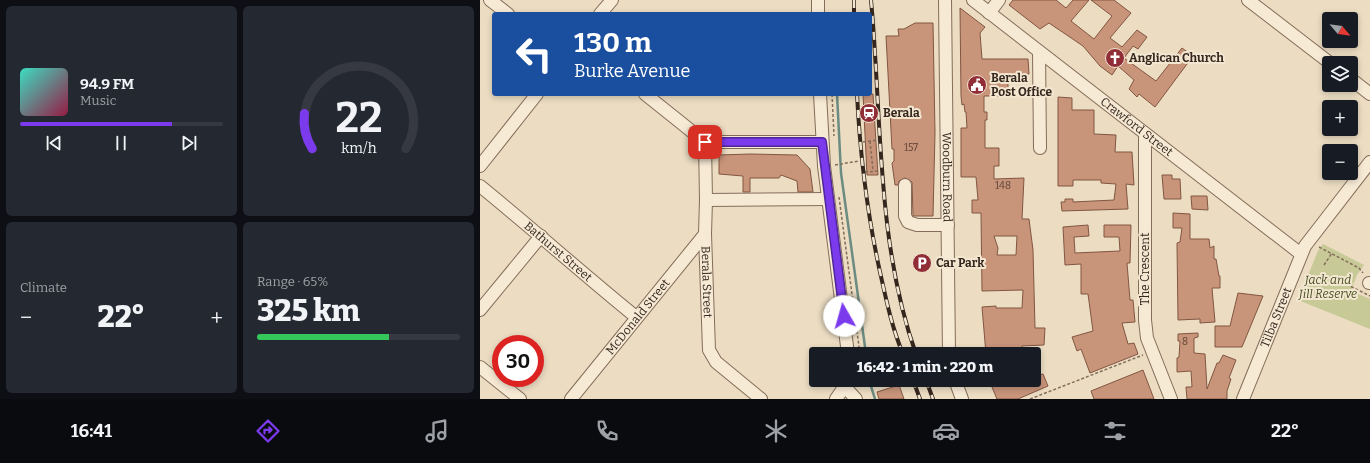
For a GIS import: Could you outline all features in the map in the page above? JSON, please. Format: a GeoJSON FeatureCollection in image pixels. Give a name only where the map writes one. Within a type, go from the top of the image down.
{"type":"FeatureCollection","features":[{"type":"Feature","properties":{"kind":"street"},"geometry":{"type":"LineString","coordinates":[[490,0],[505,12]]}},
{"type":"Feature","properties":{"kind":"street"},"geometry":{"type":"LineString","coordinates":[[602,12],[612,0]]}},
{"type":"Feature","properties":{"kind":"street"},"geometry":{"type":"LineString","coordinates":[[818,0],[818,12]]}},
{"type":"Feature","properties":{"kind":"street","name":"Woodburn Road"},"geometry":{"type":"LineString","coordinates":[[946,0],[949,347]]}},
{"type":"Feature","properties":{"kind":"street","name":"Crawford Street"},"geometry":{"type":"LineString","coordinates":[[973,0],[1145,135],[1301,254]]}},
{"type":"Feature","properties":{"kind":"street"},"geometry":{"type":"LineString","coordinates":[[989,13],[999,0]]}},
{"type":"Feature","properties":{"kind":"street"},"geometry":{"type":"LineString","coordinates":[[1248,0],[1322,57]]}},
{"type":"Feature","properties":{"kind":"street"},"geometry":{"type":"LineString","coordinates":[[1039,52],[1040,148]]}},
{"type":"Feature","properties":{"kind":"street"},"geometry":{"type":"LineString","coordinates":[[1358,85],[1370,94]]}},
{"type":"Feature","properties":{"kind":"street"},"geometry":{"type":"LineString","coordinates":[[482,158],[535,96]]}},
{"type":"Feature","properties":{"kind":"street"},"geometry":{"type":"LineString","coordinates":[[648,96],[705,142],[828,142]]}},
{"type":"Feature","properties":{"kind":"street"},"geometry":{"type":"LineString","coordinates":[[820,96],[828,142],[847,347]]}},
{"type":"Feature","properties":{"kind":"street","name":"The Crescent"},"geometry":{"type":"LineString","coordinates":[[1145,135],[1145,320],[1147,338],[1171,399]]}},
{"type":"Feature","properties":{"kind":"street","name":"Berala Street"},"geometry":{"type":"LineString","coordinates":[[705,142],[705,234],[709,350],[716,362],[761,399]]}},
{"type":"Feature","properties":{"kind":"street","name":"Tilba Street"},"geometry":{"type":"LineString","coordinates":[[1243,399],[1301,254],[1310,238],[1370,162]]}},
{"type":"Feature","properties":{"kind":"street"},"geometry":{"type":"LineString","coordinates":[[905,185],[905,216],[908,222],[916,225],[948,224]]}},
{"type":"Feature","properties":{"kind":"street","name":"Bathurst Street"},"geometry":{"type":"LineString","coordinates":[[480,186],[636,317]]}},
{"type":"Feature","properties":{"kind":"street"},"geometry":{"type":"LineString","coordinates":[[706,200],[832,196]]}},
{"type":"Feature","properties":{"kind":"street","name":"McDonald Street"},"geometry":{"type":"LineString","coordinates":[[571,399],[636,317],[705,234]]}},
{"type":"Feature","properties":{"kind":"street"},"geometry":{"type":"LineString","coordinates":[[480,310],[541,236]]}},
{"type":"Feature","properties":{"kind":"street"},"geometry":{"type":"LineString","coordinates":[[480,367],[520,399]]}},
{"type":"Feature","properties":{"kind":"street"},"geometry":{"type":"LineString","coordinates":[[836,399],[845,387]]}},
{"type":"Feature","properties":{"kind":"street"},"geometry":{"type":"LineString","coordinates":[[849,387],[856,399]]}},
{"type":"Feature","properties":{"kind":"street"},"geometry":{"type":"LineString","coordinates":[[958,387],[962,399]]}},
{"type":"Feature","properties":{"kind":"path"},"geometry":{"type":"LineString","coordinates":[[828,142],[832,96]]}},
{"type":"Feature","properties":{"kind":"path"},"geometry":{"type":"LineString","coordinates":[[863,142],[878,140]]}},
{"type":"Feature","properties":{"kind":"path"},"geometry":{"type":"LineString","coordinates":[[870,141],[873,171]]}},
{"type":"Feature","properties":{"kind":"path"},"geometry":{"type":"LineString","coordinates":[[834,170],[834,165],[859,160]]}},
{"type":"Feature","properties":{"kind":"path"},"geometry":{"type":"LineString","coordinates":[[865,172],[880,171]]}},
{"type":"Feature","properties":{"kind":"path"},"geometry":{"type":"LineString","coordinates":[[832,196],[840,200],[859,347]]}},
{"type":"Feature","properties":{"kind":"path"},"geometry":{"type":"LineString","coordinates":[[1319,246],[1359,268],[1367,279]]}},
{"type":"Feature","properties":{"kind":"path"},"geometry":{"type":"LineString","coordinates":[[1324,265],[1332,253]]}},
{"type":"Feature","properties":{"kind":"path"},"geometry":{"type":"LineString","coordinates":[[1342,282],[1370,296]]}},
{"type":"Feature","properties":{"kind":"path"},"geometry":{"type":"LineString","coordinates":[[1030,399],[1152,351]]}},
{"type":"Feature","properties":{"kind":"green space","name":"Jack and Jill Reserve"},"geometry":{"type":"Polygon","coordinates":[[[1323,244],[1364,265],[1357,275],[1351,291],[1370,299],[1370,329],[1298,300],[1318,251],[1323,244]]]}},
{"type":"Feature","properties":{"kind":"building"},"geometry":{"type":"Polygon","coordinates":[[[1013,0],[1056,0],[1066,8],[1073,0],[1089,0],[1071,21],[1094,39],[1112,16],[1091,0],[1114,0],[1131,13],[1110,38],[1122,47],[1137,30],[1147,37],[1138,49],[1133,46],[1124,58],[1156,81],[1182,48],[1193,56],[1155,107],[1139,94],[1137,97],[1129,89],[1134,80],[1118,66],[1112,75],[1100,66],[1083,46],[1049,23],[1040,29],[1009,5],[1013,0]]]}},
{"type":"Feature","properties":{"kind":"building"},"geometry":{"type":"Polygon","coordinates":[[[960,8],[985,27],[980,33],[982,59],[1028,59],[1029,74],[1008,74],[1008,96],[984,96],[984,112],[987,112],[987,120],[985,120],[985,148],[999,148],[999,166],[994,166],[994,179],[1024,178],[1022,219],[1029,219],[1033,250],[1035,328],[1045,328],[1044,345],[1022,347],[985,347],[982,307],[996,306],[996,308],[1022,308],[1023,290],[982,291],[981,213],[972,213],[972,200],[978,200],[976,177],[961,177],[961,128],[967,128],[966,112],[964,104],[962,105],[960,8]],[[994,236],[998,248],[997,255],[1016,255],[1017,236],[994,236]]]}},
{"type":"Feature","properties":{"kind":"building"},"geometry":{"type":"Polygon","coordinates":[[[915,23],[933,23],[935,133],[933,216],[913,216],[912,182],[905,178],[899,181],[898,185],[895,185],[892,163],[894,161],[894,149],[892,149],[886,36],[899,36],[898,29],[904,29],[915,23]]]}},
{"type":"Feature","properties":{"kind":"building"},"geometry":{"type":"Polygon","coordinates":[[[873,94],[878,175],[867,175],[863,96],[872,96],[873,94]]]}},
{"type":"Feature","properties":{"kind":"building"},"geometry":{"type":"Polygon","coordinates":[[[1058,97],[1072,98],[1072,110],[1094,110],[1094,134],[1116,135],[1115,152],[1132,152],[1134,185],[1126,184],[1128,209],[1062,211],[1061,202],[1065,202],[1065,199],[1073,199],[1073,202],[1114,200],[1116,184],[1101,183],[1101,180],[1073,180],[1073,186],[1058,186],[1058,97]]]}},
{"type":"Feature","properties":{"kind":"building"},"geometry":{"type":"Polygon","coordinates":[[[719,155],[797,155],[810,169],[813,192],[798,192],[797,181],[781,175],[779,178],[750,178],[750,192],[743,192],[743,176],[719,174],[719,155]]]}},
{"type":"Feature","properties":{"kind":"building"},"geometry":{"type":"Polygon","coordinates":[[[1162,175],[1172,175],[1172,179],[1180,179],[1181,199],[1164,199],[1162,175]]]}},
{"type":"Feature","properties":{"kind":"building"},"geometry":{"type":"Polygon","coordinates":[[[1191,196],[1207,196],[1208,210],[1192,209],[1191,196]]]}},
{"type":"Feature","properties":{"kind":"building"},"geometry":{"type":"Polygon","coordinates":[[[1173,213],[1190,214],[1190,239],[1209,239],[1210,248],[1214,246],[1214,259],[1216,259],[1220,276],[1220,288],[1212,288],[1215,322],[1200,323],[1200,319],[1178,320],[1177,243],[1180,242],[1182,228],[1173,228],[1173,213]]]}},
{"type":"Feature","properties":{"kind":"building"},"geometry":{"type":"Polygon","coordinates":[[[1088,225],[1089,236],[1074,237],[1075,253],[1120,251],[1119,237],[1104,237],[1104,225],[1131,225],[1130,263],[1127,263],[1130,300],[1133,300],[1135,322],[1122,323],[1128,344],[1134,343],[1138,354],[1090,373],[1081,349],[1077,351],[1072,337],[1093,331],[1088,294],[1081,294],[1081,264],[1065,265],[1063,227],[1088,225]]]}},
{"type":"Feature","properties":{"kind":"building"},"geometry":{"type":"Polygon","coordinates":[[[1238,293],[1263,296],[1242,347],[1215,347],[1215,326],[1230,326],[1238,293]]]}},
{"type":"Feature","properties":{"kind":"building"},"geometry":{"type":"Polygon","coordinates":[[[1198,333],[1198,337],[1194,338],[1194,353],[1205,354],[1207,389],[1217,363],[1219,363],[1223,355],[1236,360],[1229,378],[1231,379],[1227,391],[1227,399],[1187,399],[1186,387],[1192,387],[1191,371],[1177,372],[1177,358],[1179,357],[1180,341],[1178,341],[1178,334],[1198,333]]]}},
{"type":"Feature","properties":{"kind":"building"},"geometry":{"type":"Polygon","coordinates":[[[1143,370],[1154,399],[1094,399],[1091,391],[1143,370]]]}},
{"type":"Feature","properties":{"kind":"building"},"geometry":{"type":"Polygon","coordinates":[[[1041,374],[1043,374],[1048,386],[1018,399],[997,399],[992,387],[1041,387],[1041,374]]]}},
{"type":"Feature","properties":{"kind":"building"},"geometry":{"type":"Polygon","coordinates":[[[893,387],[900,387],[904,399],[879,399],[877,392],[893,387]]]}},
{"type":"Feature","properties":{"kind":"waterway"},"geometry":{"type":"LineString","coordinates":[[837,96],[841,173],[865,347]]}},
{"type":"Feature","properties":{"kind":"waterway"},"geometry":{"type":"LineString","coordinates":[[871,387],[875,399]]}},
{"type":"Feature","properties":{"kind":"railway"},"geometry":{"type":"LineString","coordinates":[[854,0],[854,12]]}},
{"type":"Feature","properties":{"kind":"railway"},"geometry":{"type":"LineString","coordinates":[[871,0],[872,12]]}},
{"type":"Feature","properties":{"kind":"railway"},"geometry":{"type":"LineString","coordinates":[[872,15],[887,224],[903,311],[914,347]]}},
{"type":"Feature","properties":{"kind":"railway"},"geometry":{"type":"LineString","coordinates":[[857,96],[862,161],[871,228],[890,313],[901,347]]}},
{"type":"Feature","properties":{"kind":"railway"},"geometry":{"type":"LineString","coordinates":[[916,387],[920,399]]}},
{"type":"Feature","properties":{"kind":"railway"},"geometry":{"type":"LineString","coordinates":[[929,387],[933,399]]}},
{"type":"Feature","properties":{"kind":"place","name":"Anglican Church"},"geometry":{"type":"Point","coordinates":[1115,58]}},
{"type":"Feature","properties":{"kind":"place","name":"Berala Post Office"},"geometry":{"type":"Point","coordinates":[977,85]}},
{"type":"Feature","properties":{"kind":"place","name":"Berala"},"geometry":{"type":"Point","coordinates":[869,113]}},
{"type":"Feature","properties":{"kind":"place","name":"Car Park"},"geometry":{"type":"Point","coordinates":[922,263]}},
{"type":"Feature","properties":{"kind":"route"},"geometry":{"type":"LineString","coordinates":[[705,142],[822,142],[844,316]]}}]}
